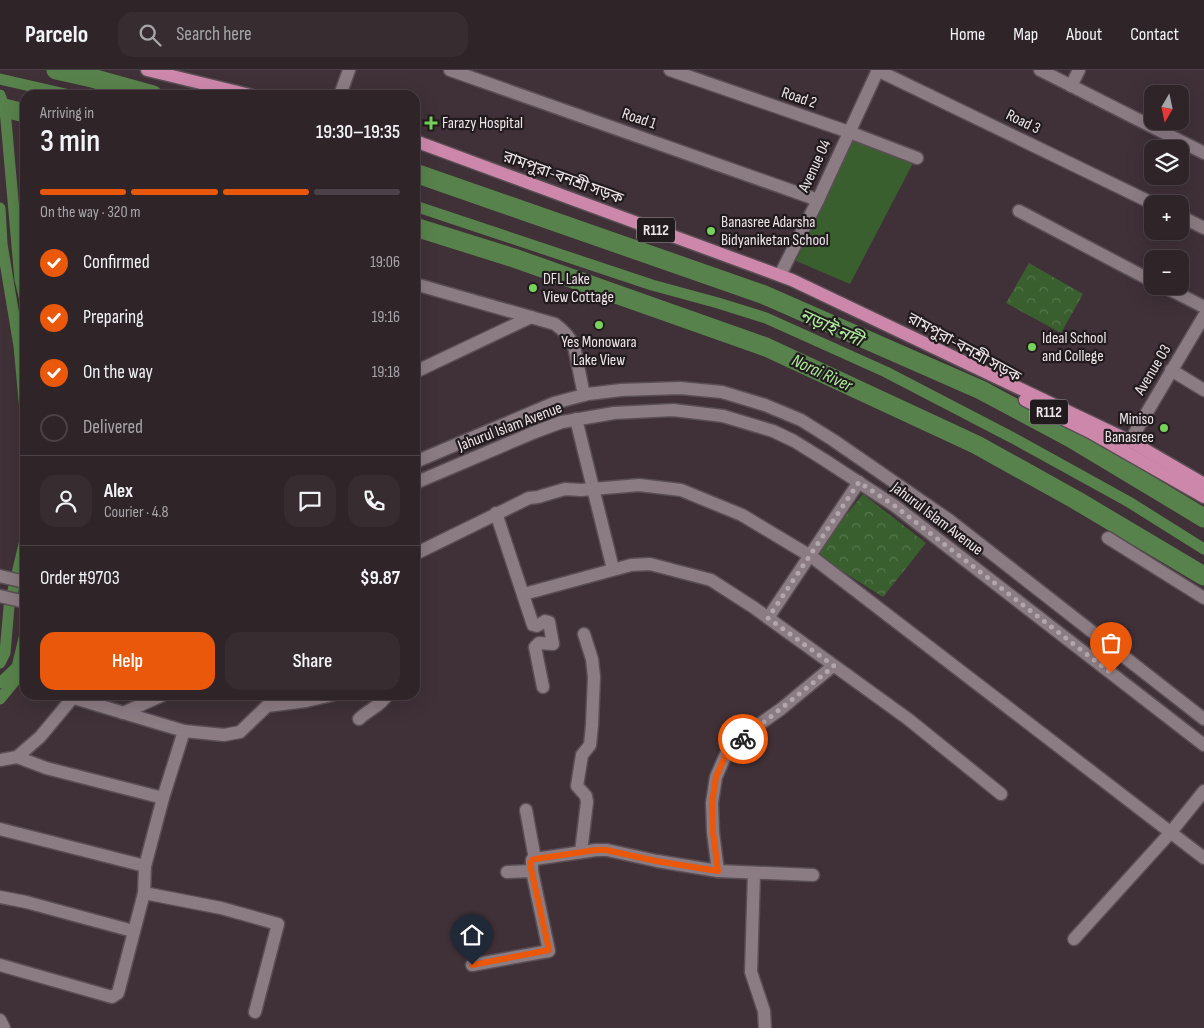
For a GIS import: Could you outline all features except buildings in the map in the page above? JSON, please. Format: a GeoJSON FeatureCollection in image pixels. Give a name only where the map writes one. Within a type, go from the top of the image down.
{"type":"FeatureCollection","features":[{"type":"Feature","properties":{"kind":"main road"},"geometry":{"type":"LineString","coordinates":[[146,70],[229,90]]}},
{"type":"Feature","properties":{"kind":"main road","name":"রামপুরা-বনশ্রী সড়ক"},"geometry":{"type":"LineString","coordinates":[[420,143],[780,275],[1130,441],[1204,484]]}},
{"type":"Feature","properties":{"kind":"main road","name":"রামপুরা-বনশ্রী সড়ক"},"geometry":{"type":"LineString","coordinates":[[893,328],[978,377],[1090,432],[1204,497]]}},
{"type":"Feature","properties":{"kind":"street"},"geometry":{"type":"LineString","coordinates":[[342,90],[349,70]]}},
{"type":"Feature","properties":{"kind":"street","name":"Road 1"},"geometry":{"type":"LineString","coordinates":[[450,70],[818,200]]}},
{"type":"Feature","properties":{"kind":"street","name":"Road 2"},"geometry":{"type":"LineString","coordinates":[[670,70],[849,132],[917,158]]}},
{"type":"Feature","properties":{"kind":"street","name":"Avenue 04"},"geometry":{"type":"LineString","coordinates":[[780,275],[818,200],[878,70]]}},
{"type":"Feature","properties":{"kind":"street","name":"Road 3"},"geometry":{"type":"LineString","coordinates":[[878,70],[1144,199]]}},
{"type":"Feature","properties":{"kind":"street"},"geometry":{"type":"LineString","coordinates":[[1040,70],[1204,153]]}},
{"type":"Feature","properties":{"kind":"street"},"geometry":{"type":"LineString","coordinates":[[1070,86],[1079,70]]}},
{"type":"Feature","properties":{"kind":"street"},"geometry":{"type":"LineString","coordinates":[[1019,211],[1144,277]]}},
{"type":"Feature","properties":{"kind":"street"},"geometry":{"type":"LineString","coordinates":[[1189,220],[1204,228]]}},
{"type":"Feature","properties":{"kind":"street"},"geometry":{"type":"LineString","coordinates":[[420,288],[531,317],[554,324],[562,329],[571,339],[574,346],[584,395]]}},
{"type":"Feature","properties":{"kind":"street"},"geometry":{"type":"LineString","coordinates":[[1181,295],[1204,307]]}},
{"type":"Feature","properties":{"kind":"street","name":"Avenue 03"},"geometry":{"type":"LineString","coordinates":[[1130,441],[1204,316]]}},
{"type":"Feature","properties":{"kind":"street"},"geometry":{"type":"LineString","coordinates":[[420,370],[531,317]]}},
{"type":"Feature","properties":{"kind":"street"},"geometry":{"type":"LineString","coordinates":[[1172,370],[1204,390]]}},
{"type":"Feature","properties":{"kind":"street","name":"Jahurul Islam Avenue"},"geometry":{"type":"LineString","coordinates":[[420,460],[554,403],[584,395],[647,388],[680,388],[722,392],[748,399],[801,420],[890,478],[949,520],[1204,719]]}},
{"type":"Feature","properties":{"kind":"street","name":"Jahurul Islam Avenue"},"geometry":{"type":"LineString","coordinates":[[420,481],[535,432],[576,419],[673,410],[723,416],[757,425],[794,441],[895,506],[1204,745]]}},
{"type":"Feature","properties":{"kind":"street"},"geometry":{"type":"LineString","coordinates":[[576,419],[613,569]]}},
{"type":"Feature","properties":{"kind":"street"},"geometry":{"type":"LineString","coordinates":[[768,618],[859,482]]}},
{"type":"Feature","properties":{"kind":"street"},"geometry":{"type":"LineString","coordinates":[[420,551],[529,498],[565,489],[581,490],[639,485],[681,490],[742,515],[810,556],[1204,858]]}},
{"type":"Feature","properties":{"kind":"street"},"geometry":{"type":"LineString","coordinates":[[496,513],[533,625],[537,626],[547,621],[554,642],[551,644],[539,643],[536,647],[543,687]]}},
{"type":"Feature","properties":{"kind":"street"},"geometry":{"type":"LineString","coordinates":[[1108,538],[1204,598]]}},
{"type":"Feature","properties":{"kind":"street"},"geometry":{"type":"LineString","coordinates":[[524,594],[631,565],[650,564],[711,580],[768,618],[908,719],[1001,794]]}},
{"type":"Feature","properties":{"kind":"street"},"geometry":{"type":"LineString","coordinates":[[0,576],[20,581]]}},
{"type":"Feature","properties":{"kind":"street"},"geometry":{"type":"LineString","coordinates":[[0,596],[20,601]]}},
{"type":"Feature","properties":{"kind":"street"},"geometry":{"type":"LineString","coordinates":[[581,852],[587,802],[586,796],[577,786],[582,755],[590,745],[594,677],[592,658],[584,634]]}},
{"type":"Feature","properties":{"kind":"street"},"geometry":{"type":"LineString","coordinates":[[718,871],[713,832],[712,803],[716,777],[727,752],[834,666]]}},
{"type":"Feature","properties":{"kind":"street"},"geometry":{"type":"LineString","coordinates":[[17,757],[40,737],[71,700]]}},
{"type":"Feature","properties":{"kind":"street"},"geometry":{"type":"LineString","coordinates":[[86,700],[184,731],[224,735],[240,732],[267,706],[310,700]]}},
{"type":"Feature","properties":{"kind":"street"},"geometry":{"type":"LineString","coordinates":[[123,712],[151,700]]}},
{"type":"Feature","properties":{"kind":"street"},"geometry":{"type":"LineString","coordinates":[[359,719],[367,711],[382,704],[384,700]]}},
{"type":"Feature","properties":{"kind":"street"},"geometry":{"type":"LineString","coordinates":[[0,965],[115,996],[120,990],[133,931],[144,893],[145,866],[163,798],[184,731]]}},
{"type":"Feature","properties":{"kind":"street"},"geometry":{"type":"LineString","coordinates":[[0,760],[17,757],[46,768],[163,798]]}},
{"type":"Feature","properties":{"kind":"street"},"geometry":{"type":"LineString","coordinates":[[1074,938],[1171,832],[1204,791]]}},
{"type":"Feature","properties":{"kind":"street"},"geometry":{"type":"LineString","coordinates":[[472,965],[549,950],[533,865],[526,810]]}},
{"type":"Feature","properties":{"kind":"street"},"geometry":{"type":"LineString","coordinates":[[0,828],[145,866]]}},
{"type":"Feature","properties":{"kind":"street"},"geometry":{"type":"LineString","coordinates":[[507,872],[581,852],[606,850],[656,861],[718,871],[813,875]]}},
{"type":"Feature","properties":{"kind":"street"},"geometry":{"type":"LineString","coordinates":[[754,873],[751,972],[764,1011],[765,1028]]}},
{"type":"Feature","properties":{"kind":"street"},"geometry":{"type":"LineString","coordinates":[[144,893],[221,908],[278,924],[255,1012]]}},
{"type":"Feature","properties":{"kind":"street"},"geometry":{"type":"LineString","coordinates":[[0,897],[26,902],[133,931]]}},
{"type":"Feature","properties":{"kind":"street"},"geometry":{"type":"LineString","coordinates":[[0,1020],[4,1028]]}},
{"type":"Feature","properties":{"kind":"green space"},"geometry":{"type":"Polygon","coordinates":[[[851,136],[913,163],[850,284],[796,261],[851,136]]]}},
{"type":"Feature","properties":{"kind":"green space"},"geometry":{"type":"Polygon","coordinates":[[[1029,263],[1083,294],[1061,333],[1006,303],[1029,263]]]}},
{"type":"Feature","properties":{"kind":"green space"},"geometry":{"type":"Polygon","coordinates":[[[863,494],[926,543],[883,597],[815,554],[863,494]]]}},
{"type":"Feature","properties":{"kind":"waterway","name":"Norai River"},"geometry":{"type":"LineString","coordinates":[[56,70],[135,90]]}},
{"type":"Feature","properties":{"kind":"waterway","name":"নড়াই নদী"},"geometry":{"type":"LineString","coordinates":[[0,79],[48,90]]}},
{"type":"Feature","properties":{"kind":"waterway"},"geometry":{"type":"LineString","coordinates":[[0,95],[5,109],[20,280]]}},
{"type":"Feature","properties":{"kind":"waterway","name":"Norai River"},"geometry":{"type":"LineString","coordinates":[[0,107],[20,112]]}},
{"type":"Feature","properties":{"kind":"waterway","name":"Norai River"},"geometry":{"type":"LineString","coordinates":[[0,107],[20,112]]}},
{"type":"Feature","properties":{"kind":"waterway","name":"Norai River"},"geometry":{"type":"LineString","coordinates":[[420,175],[762,294],[981,390],[1071,438],[1204,518]]}},
{"type":"Feature","properties":{"kind":"waterway"},"geometry":{"type":"LineString","coordinates":[[0,208],[2,244],[20,357]]}},
{"type":"Feature","properties":{"kind":"waterway","name":"নড়াই নদী"},"geometry":{"type":"LineString","coordinates":[[420,208],[652,285],[766,318],[886,372],[1013,438],[1129,502],[1204,549]]}},
{"type":"Feature","properties":{"kind":"waterway","name":"Norai River"},"geometry":{"type":"LineString","coordinates":[[420,229],[514,258],[766,347],[977,445],[1076,500],[1204,576]]}},
{"type":"Feature","properties":{"kind":"waterway"},"geometry":{"type":"LineString","coordinates":[[0,663],[5,653],[9,607],[20,561]]}},
{"type":"Feature","properties":{"kind":"waterway"},"geometry":{"type":"LineString","coordinates":[[0,683],[17,667],[20,655]]}},
{"type":"Feature","properties":{"kind":"waterway"},"geometry":{"type":"LineString","coordinates":[[0,699],[20,675]]}},
{"type":"Feature","properties":{"kind":"way so far"},"geometry":{"type":"LineString","coordinates":[[743,739],[834,666],[768,618],[859,482],[895,506],[1111,673]]}},
{"type":"Feature","properties":{"kind":"place","name":"Farazy Hospital"},"geometry":{"type":"Point","coordinates":[431,123]}},
{"type":"Feature","properties":{"kind":"place","name":"Banasree Adarsha Bidyaniketan School"},"geometry":{"type":"Point","coordinates":[711,231]}},
{"type":"Feature","properties":{"kind":"place","name":"DFL Lake View Cottage"},"geometry":{"type":"Point","coordinates":[533,288]}},
{"type":"Feature","properties":{"kind":"place","name":"Yes Monowara Lake View"},"geometry":{"type":"Point","coordinates":[599,325]}},
{"type":"Feature","properties":{"kind":"place","name":"Ideal School and College"},"geometry":{"type":"Point","coordinates":[1032,347]}},
{"type":"Feature","properties":{"kind":"place","name":"Miniso Banasree"},"geometry":{"type":"Point","coordinates":[1164,428]}},
{"type":"Feature","properties":{"kind":"route"},"geometry":{"type":"LineString","coordinates":[[472,965],[549,950],[530,864],[532,860],[606,850],[656,861],[718,871],[713,832],[712,803],[716,777],[727,752],[743,739]]}}]}
